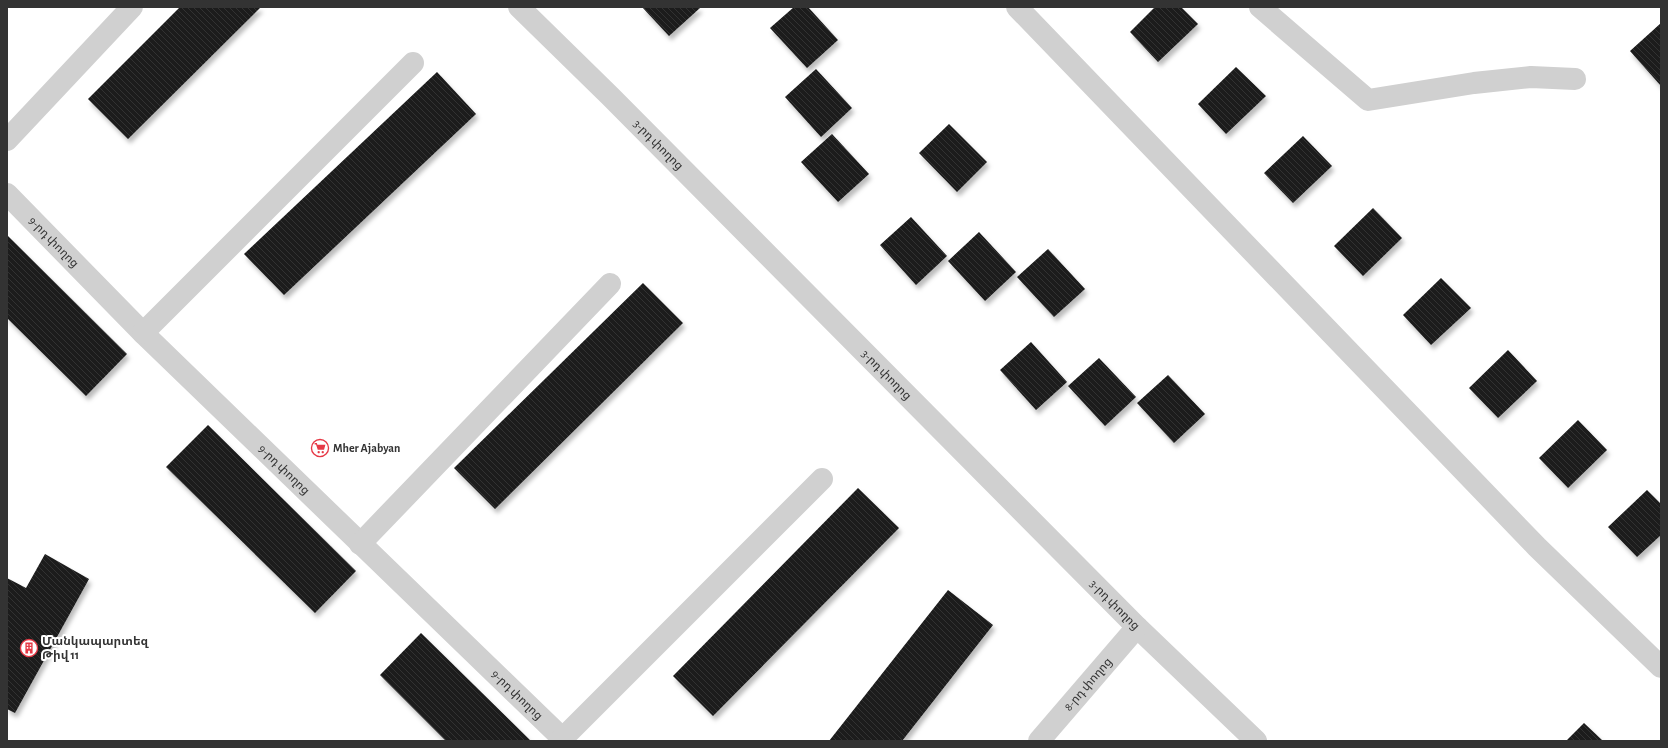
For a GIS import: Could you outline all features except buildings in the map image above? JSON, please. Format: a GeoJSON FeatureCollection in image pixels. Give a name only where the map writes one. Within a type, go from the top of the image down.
{"type":"FeatureCollection","features":[{"type":"Feature","properties":{"kind":"street"},"geometry":{"type":"LineString","coordinates":[[7,140],[132,7]]}},
{"type":"Feature","properties":{"kind":"street","name":"3-րդ փողոց"},"geometry":{"type":"LineString","coordinates":[[519,7],[616,101],[1137,627],[1256,741]]}},
{"type":"Feature","properties":{"kind":"street"},"geometry":{"type":"LineString","coordinates":[[1017,7],[1537,547],[1661,667]]}},
{"type":"Feature","properties":{"kind":"street"},"geometry":{"type":"LineString","coordinates":[[1260,7],[1368,100],[1474,83],[1531,76],[1575,79]]}},
{"type":"Feature","properties":{"kind":"street"},"geometry":{"type":"LineString","coordinates":[[143,333],[413,63]]}},
{"type":"Feature","properties":{"kind":"street","name":"9-րդ փողոց"},"geometry":{"type":"LineString","coordinates":[[7,194],[143,333],[564,740]]}},
{"type":"Feature","properties":{"kind":"street"},"geometry":{"type":"LineString","coordinates":[[360,544],[610,284]]}},
{"type":"Feature","properties":{"kind":"street"},"geometry":{"type":"LineString","coordinates":[[564,740],[822,479]]}},
{"type":"Feature","properties":{"kind":"street","name":"8-րդ փողոց"},"geometry":{"type":"LineString","coordinates":[[1039,741],[1137,627]]}},
{"type":"Feature","properties":{"kind":"place","name":"Mher Ajabyan"},"geometry":{"type":"Point","coordinates":[320,448]}},
{"type":"Feature","properties":{"kind":"place","name":"Մանկապարտեզ Թիվ 11"},"geometry":{"type":"Point","coordinates":[29,648]}}]}
